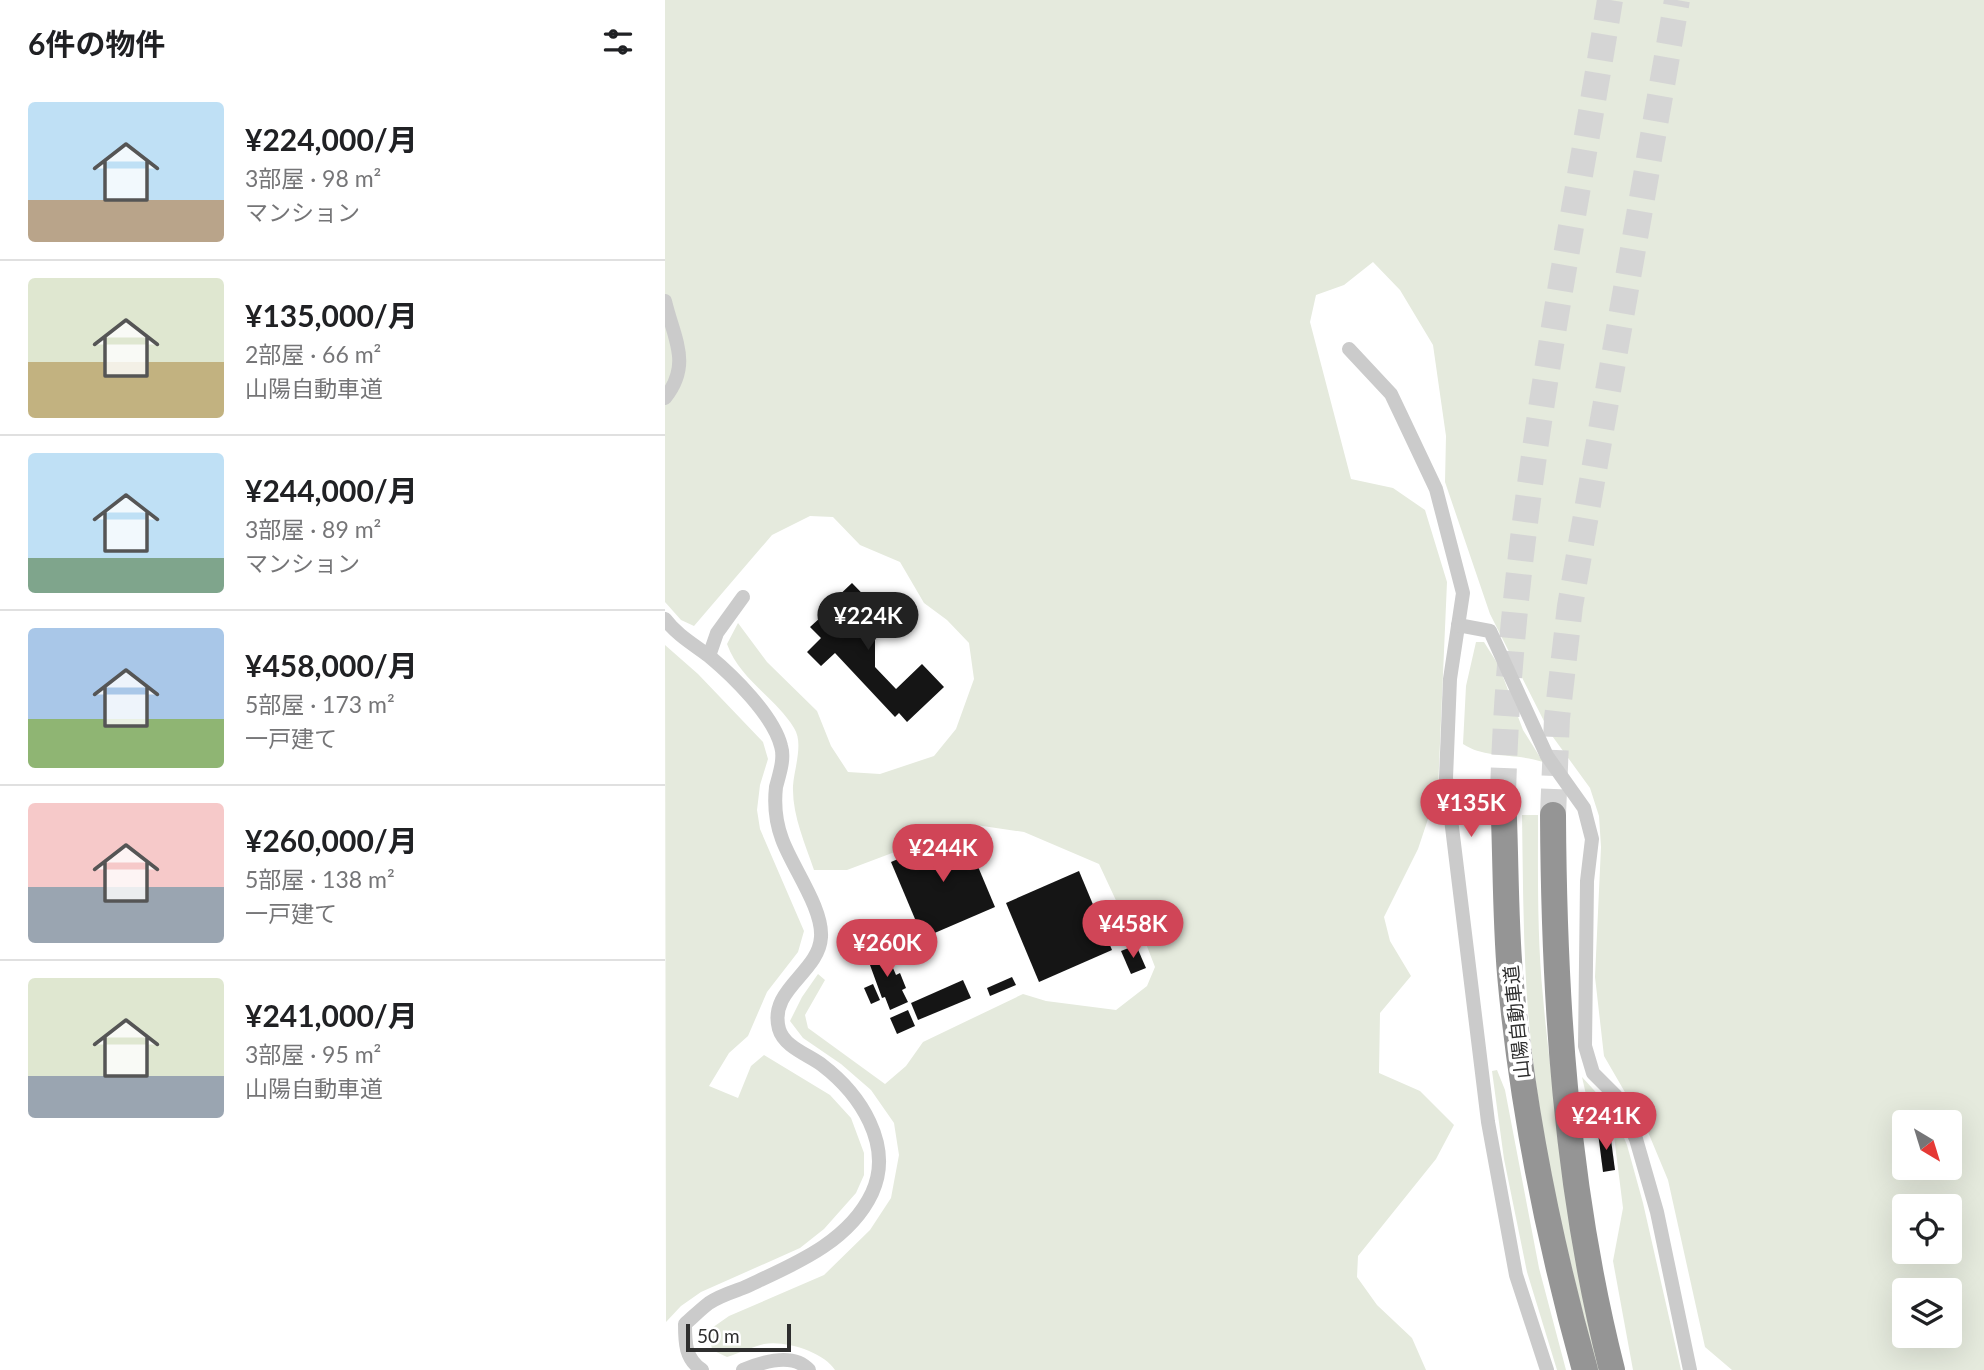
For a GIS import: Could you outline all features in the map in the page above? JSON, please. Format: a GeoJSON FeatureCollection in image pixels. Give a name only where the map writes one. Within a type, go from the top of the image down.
{"type":"FeatureCollection","features":[{"type":"Feature","properties":{"kind":"highway","name":"山陽自動車道"},"geometry":{"type":"LineString","coordinates":[[1503,794],[1510,972],[1523,1092],[1546,1213],[1585,1370]]}},
{"type":"Feature","properties":{"kind":"highway"},"geometry":{"type":"LineString","coordinates":[[1552,816],[1553,924],[1568,1125],[1581,1216],[1612,1370]]}},
{"type":"Feature","properties":{"kind":"street"},"geometry":{"type":"LineString","coordinates":[[665,301],[681,361],[677,383],[665,398]]}},
{"type":"Feature","properties":{"kind":"street"},"geometry":{"type":"LineString","coordinates":[[1349,349],[1391,394],[1436,489],[1463,593],[1450,679],[1446,778],[1488,1122],[1516,1275],[1548,1370]]}},
{"type":"Feature","properties":{"kind":"street"},"geometry":{"type":"LineString","coordinates":[[709,656],[717,633],[743,597]]}},
{"type":"Feature","properties":{"kind":"street"},"geometry":{"type":"LineString","coordinates":[[665,619],[675,632],[709,656],[762,711],[776,732],[782,748],[775,816],[782,839],[817,914],[821,938],[812,959],[787,990],[776,1010],[779,1032],[792,1046],[824,1066],[860,1102],[876,1134],[878,1167],[872,1193],[846,1229],[805,1259],[710,1303],[685,1324],[684,1345],[694,1365],[702,1370]]}},
{"type":"Feature","properties":{"kind":"street"},"geometry":{"type":"LineString","coordinates":[[1458,625],[1490,631],[1547,756],[1584,808],[1592,839],[1587,881],[1585,1046],[1593,1073],[1616,1096],[1636,1139],[1657,1212],[1690,1370]]}},
{"type":"Feature","properties":{"kind":"street"},"geometry":{"type":"LineString","coordinates":[[743,1370],[775,1359],[804,1364],[809,1370]]}},
{"type":"Feature","properties":{"kind":"shaded area"},"geometry":{"type":"Polygon","coordinates":[[[665,0],[1984,0],[1984,1370],[1732,1370],[1705,1347],[1668,1180],[1648,1132],[1604,1056],[1595,977],[1601,847],[1599,816],[1590,788],[1550,733],[1490,614],[1445,482],[1446,436],[1433,345],[1400,290],[1373,262],[1344,285],[1316,295],[1310,322],[1351,479],[1393,488],[1425,510],[1447,582],[1438,789],[1418,849],[1384,917],[1390,941],[1411,976],[1380,1013],[1379,1073],[1420,1091],[1454,1125],[1436,1159],[1358,1256],[1357,1277],[1377,1305],[1412,1338],[1426,1370],[835,1370],[813,1353],[782,1344],[764,1344],[727,1357],[712,1350],[709,1330],[729,1316],[824,1275],[870,1230],[891,1198],[899,1155],[894,1123],[871,1090],[841,1064],[803,1038],[790,1021],[818,974],[825,980],[805,1015],[808,1028],[885,1084],[906,1066],[923,1042],[1023,994],[1046,1001],[1116,1010],[1147,986],[1155,967],[1143,936],[1120,909],[1099,864],[1024,832],[969,824],[847,870],[814,870],[800,829],[793,797],[797,734],[786,717],[740,668],[727,644],[738,623],[767,662],[817,711],[831,746],[848,772],[880,774],[934,756],[956,729],[974,679],[969,643],[947,620],[924,603],[900,562],[860,545],[833,517],[810,516],[772,535],[694,626],[681,620],[665,602],[665,0]]]}},
{"type":"Feature","properties":{"kind":"shaded area"},"geometry":{"type":"Polygon","coordinates":[[[1476,642],[1484,642],[1499,666],[1523,730],[1543,762],[1481,752],[1463,744],[1466,686],[1476,642]]]}},
{"type":"Feature","properties":{"kind":"shaded area"},"geometry":{"type":"Polygon","coordinates":[[[665,645],[698,674],[763,742],[768,759],[760,785],[757,810],[760,829],[804,931],[798,952],[767,992],[748,1036],[729,1053],[709,1086],[738,1098],[751,1066],[764,1055],[830,1095],[851,1118],[864,1153],[864,1175],[856,1193],[824,1229],[800,1248],[701,1292],[681,1306],[666,1322],[665,645]]]}},
{"type":"Feature","properties":{"kind":"shaded area"},"geometry":{"type":"Polygon","coordinates":[[[1522,815],[1538,815],[1540,951],[1553,1091],[1602,1370],[1598,1370],[1564,1237],[1539,1102],[1526,987],[1522,815]]]}},
{"type":"Feature","properties":{"kind":"shaded area"},"geometry":{"type":"Polygon","coordinates":[[[1497,1070],[1505,1090],[1539,1268],[1566,1370],[1557,1370],[1527,1272],[1504,1159],[1492,1071],[1497,1070]]]}},
{"type":"Feature","properties":{"kind":"shaded area"},"geometry":{"type":"Polygon","coordinates":[[[1582,1077],[1613,1111],[1627,1145],[1681,1370],[1633,1370],[1613,1261],[1623,1208],[1613,1128],[1590,1112],[1582,1077]]]}},
{"type":"Feature","properties":{"kind":"building"},"geometry":{"type":"Polygon","coordinates":[[[852,583],[889,621],[875,634],[875,667],[896,689],[922,664],[944,687],[907,722],[899,713],[895,717],[835,653],[821,666],[807,652],[821,638],[810,627],[821,617],[820,604],[833,601],[852,583]]]}},
{"type":"Feature","properties":{"kind":"building"},"geometry":{"type":"Polygon","coordinates":[[[963,831],[995,907],[923,938],[891,862],[963,831]]]}},
{"type":"Feature","properties":{"kind":"building"},"geometry":{"type":"Polygon","coordinates":[[[1079,871],[1112,950],[1039,982],[1006,903],[1079,871]]]}},
{"type":"Feature","properties":{"kind":"building"},"geometry":{"type":"Polygon","coordinates":[[[1136,945],[1146,968],[1131,974],[1121,951],[1136,945]]]}},
{"type":"Feature","properties":{"kind":"building"},"geometry":{"type":"Polygon","coordinates":[[[884,947],[896,975],[900,973],[906,988],[902,990],[908,1002],[890,1010],[885,997],[882,998],[866,954],[884,947]]]}},
{"type":"Feature","properties":{"kind":"building"},"geometry":{"type":"Polygon","coordinates":[[[1012,977],[1016,985],[990,996],[987,988],[1012,977]]]}},
{"type":"Feature","properties":{"kind":"building"},"geometry":{"type":"Polygon","coordinates":[[[963,980],[971,998],[918,1020],[911,1003],[963,980]]]}},
{"type":"Feature","properties":{"kind":"building"},"geometry":{"type":"Polygon","coordinates":[[[873,984],[880,1000],[871,1004],[864,988],[873,984]]]}},
{"type":"Feature","properties":{"kind":"building"},"geometry":{"type":"Polygon","coordinates":[[[908,1010],[915,1026],[897,1034],[890,1018],[908,1010]]]}},
{"type":"Feature","properties":{"kind":"building"},"geometry":{"type":"Polygon","coordinates":[[[1610,1132],[1615,1170],[1603,1172],[1598,1133],[1610,1132]]]}},
{"type":"Feature","properties":{"kind":"tunnel"},"geometry":{"type":"LineString","coordinates":[[1503,794],[1508,694],[1529,495],[1559,296],[1610,0]]}},
{"type":"Feature","properties":{"kind":"tunnel"},"geometry":{"type":"LineString","coordinates":[[1553,815],[1557,718],[1570,606],[1677,0]]}}]}
